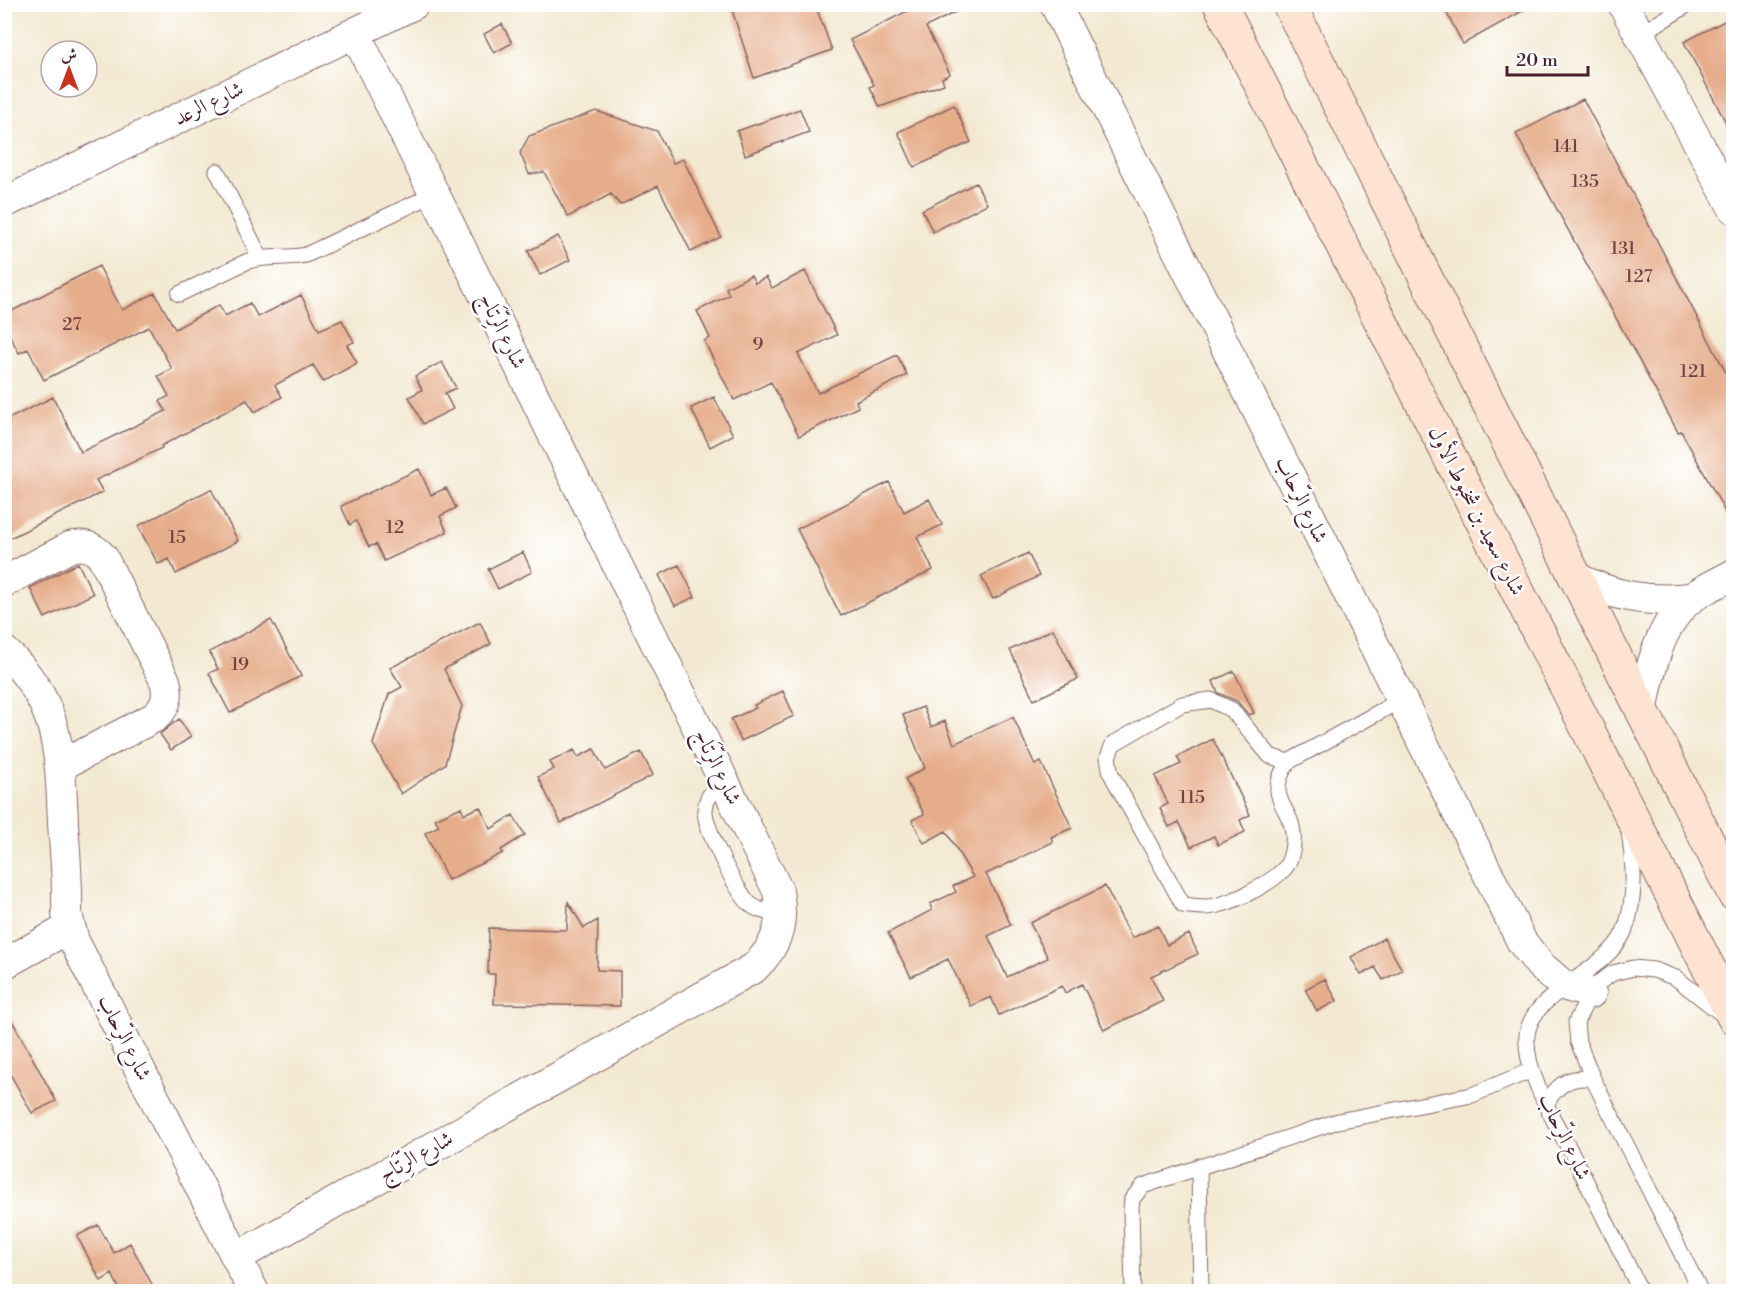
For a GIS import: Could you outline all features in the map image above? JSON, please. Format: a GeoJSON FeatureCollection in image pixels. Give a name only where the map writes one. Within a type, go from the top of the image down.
{"type":"FeatureCollection","features":[{"type":"Feature","properties":{"kind":"main road","name":"شارع سعيد بن شخبوط الأول"},"geometry":{"type":"LineString","coordinates":[[1220,4],[1734,1018]]}},
{"type":"Feature","properties":{"kind":"main road"},"geometry":{"type":"LineString","coordinates":[[1289,4],[1734,894]]}},
{"type":"Feature","properties":{"kind":"street","name":"شارع الرعد"},"geometry":{"type":"LineString","coordinates":[[4,203],[414,4]]}},
{"type":"Feature","properties":{"kind":"street","name":"شارع الرِّحاب"},"geometry":{"type":"LineString","coordinates":[[1055,4],[1522,942],[1540,965],[1563,985],[1591,993]]}},
{"type":"Feature","properties":{"kind":"street"},"geometry":{"type":"LineString","coordinates":[[1623,4],[1734,209]]}},
{"type":"Feature","properties":{"kind":"street","name":"شارع الرِّتَاج"},"geometry":{"type":"LineString","coordinates":[[237,1257],[754,968],[769,953],[779,934],[782,913],[778,891],[355,33]]}},
{"type":"Feature","properties":{"kind":"street"},"geometry":{"type":"LineString","coordinates":[[4,582],[70,547],[78,545],[93,549],[103,558],[165,681],[167,700],[163,710],[155,717],[60,766]]}},
{"type":"Feature","properties":{"kind":"street"},"geometry":{"type":"LineString","coordinates":[[1642,714],[1648,682],[1661,643],[1672,621],[1691,598],[1734,574]]}},
{"type":"Feature","properties":{"kind":"street"},"geometry":{"type":"LineString","coordinates":[[1573,576],[1615,594],[1638,599],[1662,601],[1691,598]]}},
{"type":"Feature","properties":{"kind":"street","name":"شارع الرِّحاب"},"geometry":{"type":"LineString","coordinates":[[4,651],[33,681],[45,700],[58,743],[69,928],[254,1292]]}},
{"type":"Feature","properties":{"kind":"street"},"geometry":{"type":"LineString","coordinates":[[4,964],[69,928]]}},
{"type":"Feature","properties":{"kind":"lane"},"geometry":{"type":"LineString","coordinates":[[1639,35],[1689,4]]}},
{"type":"Feature","properties":{"kind":"lane"},"geometry":{"type":"LineString","coordinates":[[217,171],[260,257]]}},
{"type":"Feature","properties":{"kind":"lane"},"geometry":{"type":"LineString","coordinates":[[179,294],[260,257],[288,259],[306,255],[434,194]]}},
{"type":"Feature","properties":{"kind":"lane"},"geometry":{"type":"LineString","coordinates":[[1288,762],[1270,756],[1232,710],[1211,700],[1182,704],[1113,744],[1108,757],[1111,774],[1183,905],[1208,907],[1257,890],[1286,868],[1294,843],[1291,825],[1278,794],[1276,779],[1288,762],[1401,700]]}},
{"type":"Feature","properties":{"kind":"lane","name":"شارع الرِّحاب"},"geometry":{"type":"LineString","coordinates":[[1624,804],[1632,875],[1629,911],[1624,932],[1614,948],[1598,964],[1587,973],[1563,985],[1532,1018],[1527,1032],[1527,1046],[1532,1070],[1546,1103],[1641,1292]]}},
{"type":"Feature","properties":{"kind":"lane"},"geometry":{"type":"LineString","coordinates":[[1701,1292],[1593,1078],[1576,1033],[1576,1022],[1595,985],[1612,973],[1633,968],[1654,970],[1676,978],[1696,991],[1734,1024]]}},
{"type":"Feature","properties":{"kind":"lane"},"geometry":{"type":"LineString","coordinates":[[1133,1292],[1132,1199],[1143,1186],[1338,1122],[1472,1095],[1532,1070]]}},
{"type":"Feature","properties":{"kind":"lane"},"geometry":{"type":"LineString","coordinates":[[1546,1103],[1557,1087],[1565,1082],[1574,1078],[1593,1078]]}},
{"type":"Feature","properties":{"kind":"lane"},"geometry":{"type":"LineString","coordinates":[[1199,1166],[1201,1292]]}},
{"type":"Feature","properties":{"kind":"building"},"geometry":{"type":"Polygon","coordinates":[[[730,4],[815,4],[832,50],[754,78],[730,4]]]}},
{"type":"Feature","properties":{"kind":"building"},"geometry":{"type":"Polygon","coordinates":[[[921,4],[971,4],[926,27],[950,74],[942,78],[944,84],[880,107],[870,87],[874,85],[850,40],[921,4]]]}},
{"type":"Feature","properties":{"kind":"building"},"geometry":{"type":"Polygon","coordinates":[[[1442,4],[1535,4],[1463,44],[1442,4]]]}},
{"type":"Feature","properties":{"kind":"building"},"geometry":{"type":"Polygon","coordinates":[[[1734,16],[1734,138],[1684,42],[1734,16]]]}},
{"type":"Feature","properties":{"kind":"building"},"geometry":{"type":"Polygon","coordinates":[[[502,24],[512,43],[494,53],[484,34],[502,24]]]}},
{"type":"Feature","properties":{"kind":"building"},"geometry":{"type":"Polygon","coordinates":[[[1583,99],[1734,388],[1734,528],[1681,431],[1678,432],[1516,134],[1583,99]]]}},
{"type":"Feature","properties":{"kind":"building"},"geometry":{"type":"Polygon","coordinates":[[[954,105],[971,142],[914,167],[898,132],[954,105]]]}},
{"type":"Feature","properties":{"kind":"building"},"geometry":{"type":"Polygon","coordinates":[[[800,109],[809,132],[745,155],[737,131],[800,109]]]}},
{"type":"Feature","properties":{"kind":"building"},"geometry":{"type":"Polygon","coordinates":[[[596,111],[657,131],[673,163],[683,159],[721,237],[691,252],[658,186],[620,205],[611,194],[568,217],[544,172],[529,174],[520,153],[529,136],[596,111]]]}},
{"type":"Feature","properties":{"kind":"building"},"geometry":{"type":"Polygon","coordinates":[[[976,183],[987,204],[933,232],[922,210],[976,183]]]}},
{"type":"Feature","properties":{"kind":"building"},"geometry":{"type":"Polygon","coordinates":[[[558,236],[570,260],[540,275],[528,251],[558,236]]]}},
{"type":"Feature","properties":{"kind":"building"},"geometry":{"type":"Polygon","coordinates":[[[99,266],[122,310],[155,293],[175,329],[219,305],[225,316],[250,303],[258,317],[301,295],[319,330],[342,320],[354,342],[347,345],[357,363],[323,382],[313,365],[275,385],[282,397],[255,412],[247,400],[161,446],[162,448],[96,480],[103,492],[4,541],[4,421],[53,397],[81,452],[166,411],[160,401],[169,396],[158,376],[172,369],[149,327],[44,380],[28,349],[19,353],[4,324],[4,315],[99,266]]]}},
{"type":"Feature","properties":{"kind":"building"},"geometry":{"type":"Polygon","coordinates":[[[805,271],[837,335],[798,354],[818,393],[897,355],[907,375],[856,401],[858,407],[799,436],[771,382],[734,400],[704,341],[710,338],[697,311],[729,295],[726,288],[751,275],[755,283],[766,277],[772,288],[805,271]]]}},
{"type":"Feature","properties":{"kind":"building"},"geometry":{"type":"Polygon","coordinates":[[[442,362],[456,388],[445,393],[453,409],[423,424],[409,397],[422,390],[415,376],[442,362]]]}},
{"type":"Feature","properties":{"kind":"building"},"geometry":{"type":"Polygon","coordinates":[[[714,397],[733,435],[710,447],[691,408],[714,397]]]}},
{"type":"Feature","properties":{"kind":"building"},"geometry":{"type":"Polygon","coordinates":[[[419,469],[431,495],[446,488],[456,508],[440,516],[447,532],[384,561],[376,544],[369,547],[356,521],[350,525],[341,506],[419,469]]]}},
{"type":"Feature","properties":{"kind":"building"},"geometry":{"type":"Polygon","coordinates":[[[889,482],[904,512],[929,499],[942,525],[917,537],[933,570],[841,616],[797,529],[889,482]]]}},
{"type":"Feature","properties":{"kind":"building"},"geometry":{"type":"Polygon","coordinates":[[[211,489],[238,541],[176,574],[169,559],[158,564],[138,526],[211,489]]]}},
{"type":"Feature","properties":{"kind":"building"},"geometry":{"type":"Polygon","coordinates":[[[523,552],[532,572],[498,589],[488,569],[523,552]]]}},
{"type":"Feature","properties":{"kind":"building"},"geometry":{"type":"Polygon","coordinates":[[[1028,553],[1039,576],[993,599],[981,576],[1028,553]]]}},
{"type":"Feature","properties":{"kind":"building"},"geometry":{"type":"Polygon","coordinates":[[[78,563],[93,594],[45,618],[30,588],[78,563]]]}},
{"type":"Feature","properties":{"kind":"building"},"geometry":{"type":"Polygon","coordinates":[[[679,565],[695,597],[675,606],[659,575],[679,565]]]}},
{"type":"Feature","properties":{"kind":"building"},"geometry":{"type":"Polygon","coordinates":[[[271,620],[301,676],[230,713],[209,673],[218,669],[209,652],[271,620]]]}},
{"type":"Feature","properties":{"kind":"building"},"geometry":{"type":"Polygon","coordinates":[[[480,622],[491,644],[444,669],[462,706],[445,764],[401,794],[373,744],[389,694],[402,687],[390,668],[480,622]]]}},
{"type":"Feature","properties":{"kind":"building"},"geometry":{"type":"Polygon","coordinates":[[[1053,629],[1078,679],[1034,700],[1010,650],[1053,629]]]}},
{"type":"Feature","properties":{"kind":"building"},"geometry":{"type":"Polygon","coordinates":[[[1234,671],[1254,713],[1249,715],[1237,701],[1218,693],[1213,681],[1234,671]]]}},
{"type":"Feature","properties":{"kind":"building"},"geometry":{"type":"Polygon","coordinates":[[[783,691],[794,716],[741,741],[731,719],[756,708],[754,705],[783,691]]]}},
{"type":"Feature","properties":{"kind":"building"},"geometry":{"type":"Polygon","coordinates":[[[923,707],[931,727],[945,721],[954,744],[1013,717],[1035,765],[1041,762],[1072,828],[1051,837],[1053,842],[986,874],[1011,925],[988,936],[1007,977],[1048,958],[1030,923],[1105,886],[1132,938],[1158,926],[1167,945],[1189,934],[1198,954],[1151,976],[1163,1001],[1104,1030],[1082,984],[1065,993],[1062,986],[999,1015],[991,997],[971,1006],[948,959],[911,977],[888,933],[932,910],[930,904],[956,892],[953,886],[973,877],[946,831],[924,843],[912,820],[924,814],[905,779],[925,768],[903,715],[923,707]]]}},
{"type":"Feature","properties":{"kind":"building"},"geometry":{"type":"Polygon","coordinates":[[[179,719],[191,737],[171,750],[160,734],[179,719]]]}},
{"type":"Feature","properties":{"kind":"building"},"geometry":{"type":"Polygon","coordinates":[[[1213,739],[1250,815],[1240,820],[1245,832],[1218,845],[1214,836],[1191,847],[1179,822],[1169,827],[1160,808],[1168,804],[1155,776],[1181,764],[1177,757],[1213,739]]]}},
{"type":"Feature","properties":{"kind":"building"},"geometry":{"type":"Polygon","coordinates":[[[594,749],[605,770],[641,752],[653,775],[561,823],[538,777],[554,769],[550,762],[574,750],[578,757],[594,749]]]}},
{"type":"Feature","properties":{"kind":"building"},"geometry":{"type":"Polygon","coordinates":[[[461,807],[464,814],[480,807],[491,829],[513,815],[525,835],[501,850],[503,853],[448,880],[425,833],[439,826],[435,819],[461,807]]]}},
{"type":"Feature","properties":{"kind":"building"},"geometry":{"type":"Polygon","coordinates":[[[568,902],[584,928],[598,920],[597,970],[620,971],[620,1006],[494,1004],[495,974],[488,974],[489,928],[567,930],[568,902]]]}},
{"type":"Feature","properties":{"kind":"building"},"geometry":{"type":"Polygon","coordinates":[[[1384,938],[1402,970],[1383,980],[1375,967],[1361,975],[1351,957],[1384,938]]]}},
{"type":"Feature","properties":{"kind":"building"},"geometry":{"type":"Polygon","coordinates":[[[1325,979],[1337,1001],[1317,1011],[1305,989],[1325,979]]]}},
{"type":"Feature","properties":{"kind":"building"},"geometry":{"type":"Polygon","coordinates":[[[4,1006],[56,1101],[32,1113],[4,1063],[4,1006]]]}},
{"type":"Feature","properties":{"kind":"building"},"geometry":{"type":"Polygon","coordinates":[[[98,1225],[114,1253],[130,1243],[156,1292],[121,1292],[112,1274],[101,1281],[77,1236],[98,1225]]]}}]}
